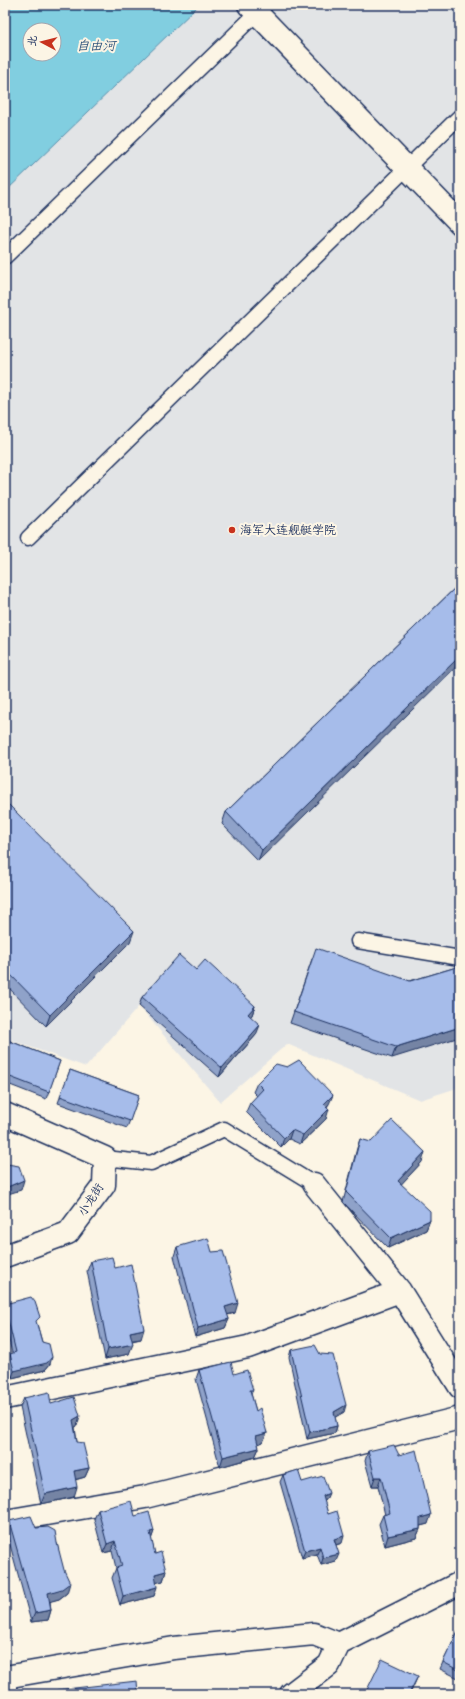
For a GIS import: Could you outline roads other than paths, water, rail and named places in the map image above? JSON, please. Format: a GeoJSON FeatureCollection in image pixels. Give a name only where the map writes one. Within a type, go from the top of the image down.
{"type":"FeatureCollection","features":[{"type":"Feature","properties":{"kind":"street"},"geometry":{"type":"LineString","coordinates":[[257,8],[406,168],[460,223]]}},
{"type":"Feature","properties":{"kind":"street"},"geometry":{"type":"LineString","coordinates":[[5,1114],[105,1158]]}},
{"type":"Feature","properties":{"kind":"street","name":"小龙街"},"geometry":{"type":"LineString","coordinates":[[5,1256],[68,1233],[104,1185],[105,1158]]}},
{"type":"Feature","properties":{"kind":"street"},"geometry":{"type":"LineString","coordinates":[[314,1184],[400,1291],[460,1387]]}},
{"type":"Feature","properties":{"kind":"street"},"geometry":{"type":"LineString","coordinates":[[5,1398],[248,1347],[400,1291]]}},
{"type":"Feature","properties":{"kind":"street"},"geometry":{"type":"LineString","coordinates":[[5,1521],[145,1497],[460,1418]]}},
{"type":"Feature","properties":{"kind":"street"},"geometry":{"type":"LineString","coordinates":[[291,1694],[328,1665],[339,1644],[460,1583]]}},
{"type":"Feature","properties":{"kind":"street"},"geometry":{"type":"LineString","coordinates":[[5,1694],[5,1677],[174,1648],[314,1634],[339,1644]]}},
{"type":"Feature","properties":{"kind":"lane"},"geometry":{"type":"LineString","coordinates":[[5,257],[257,8]]}},
{"type":"Feature","properties":{"kind":"lane"},"geometry":{"type":"LineString","coordinates":[[28,538],[460,116]]}},
{"type":"Feature","properties":{"kind":"lane"},"geometry":{"type":"LineString","coordinates":[[358,941],[460,958]]}},
{"type":"Feature","properties":{"kind":"lane"},"geometry":{"type":"LineString","coordinates":[[105,1158],[151,1162],[224,1129],[314,1184]]}},
{"type":"Feature","properties":{"kind":"water","name":"自由河"},"geometry":{"type":"Polygon","coordinates":[[[5,5],[199,5],[5,192],[5,5]]]}},
{"type":"Feature","properties":{"kind":"place","name":"海军大连舰艇学院"},"geometry":{"type":"Point","coordinates":[232,530]}}]}
